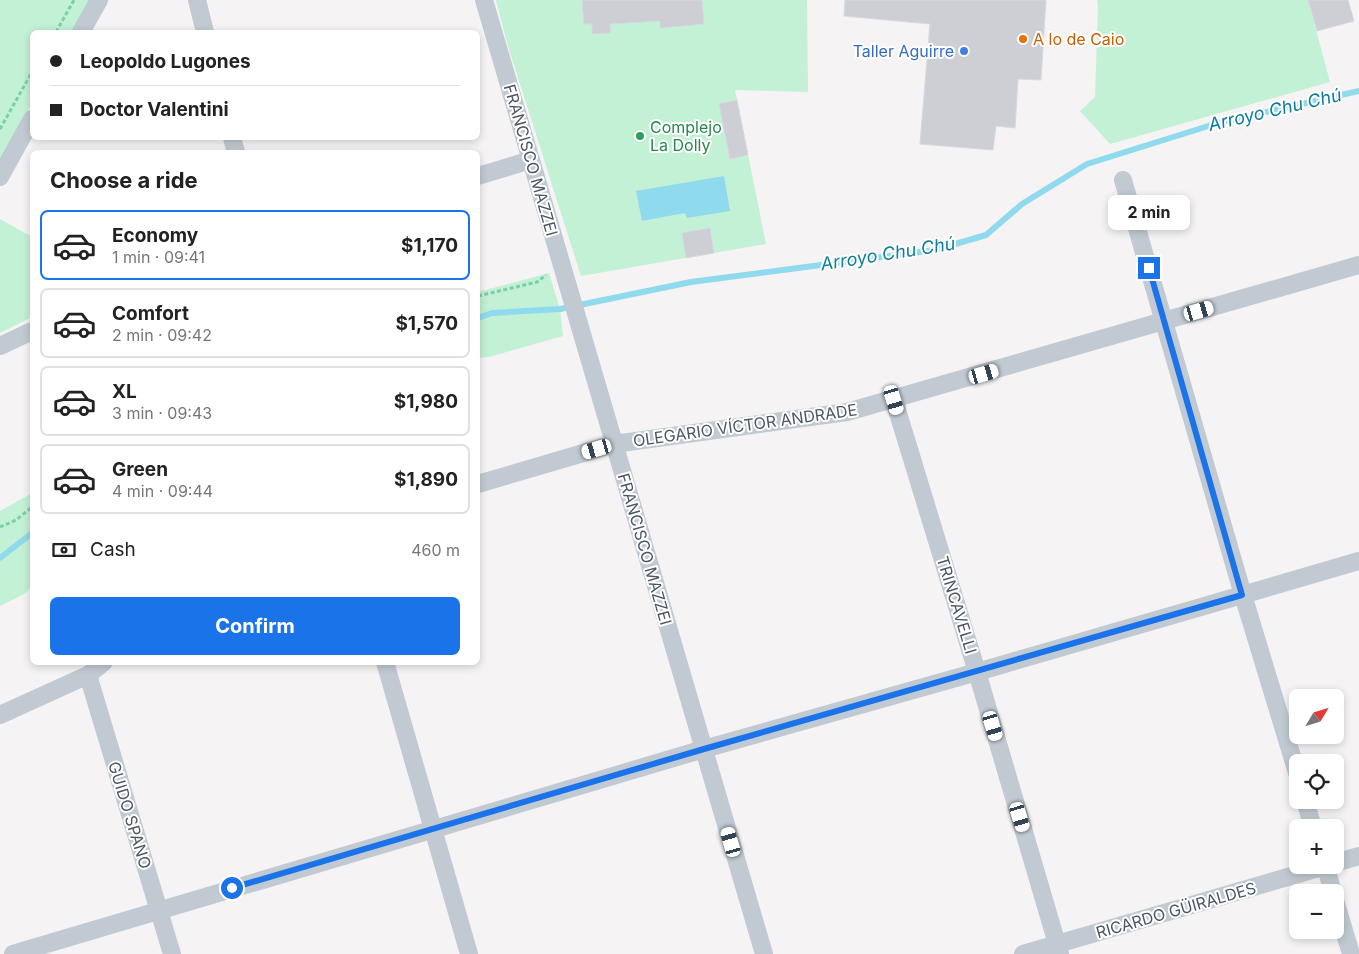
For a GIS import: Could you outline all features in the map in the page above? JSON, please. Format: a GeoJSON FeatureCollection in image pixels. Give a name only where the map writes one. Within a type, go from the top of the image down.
{"type":"FeatureCollection","features":[{"type":"Feature","properties":{"kind":"street"},"geometry":{"type":"LineString","coordinates":[[82,30],[99,0]]}},
{"type":"Feature","properties":{"kind":"street"},"geometry":{"type":"LineString","coordinates":[[197,0],[204,30]]}},
{"type":"Feature","properties":{"kind":"street","name":"FRANCISCO MAZZEI"},"geometry":{"type":"LineString","coordinates":[[484,0],[764,954]]}},
{"type":"Feature","properties":{"kind":"street"},"geometry":{"type":"LineString","coordinates":[[0,177],[30,123]]}},
{"type":"Feature","properties":{"kind":"street"},"geometry":{"type":"LineString","coordinates":[[480,175],[532,160]]}},
{"type":"Feature","properties":{"kind":"street"},"geometry":{"type":"LineString","coordinates":[[1123,180],[1242,595],[1291,754]]}},
{"type":"Feature","properties":{"kind":"street","name":"OLEGARIO VÍCTOR ANDRADE"},"geometry":{"type":"LineString","coordinates":[[480,483],[614,444],[847,412],[1359,265]]}},
{"type":"Feature","properties":{"kind":"street"},"geometry":{"type":"LineString","coordinates":[[0,346],[30,332]]}},
{"type":"Feature","properties":{"kind":"street","name":"TRINCAVELLI"},"geometry":{"type":"LineString","coordinates":[[894,400],[977,672],[1058,949]]}},
{"type":"Feature","properties":{"kind":"street"},"geometry":{"type":"LineString","coordinates":[[13,954],[704,749],[977,672],[1359,560]]}},
{"type":"Feature","properties":{"kind":"street"},"geometry":{"type":"LineString","coordinates":[[0,715],[88,675],[100,665]]}},
{"type":"Feature","properties":{"kind":"street"},"geometry":{"type":"LineString","coordinates":[[386,665],[469,954]]}},
{"type":"Feature","properties":{"kind":"street","name":"GUIDO SPANO"},"geometry":{"type":"LineString","coordinates":[[88,675],[172,954]]}},
{"type":"Feature","properties":{"kind":"street","name":"RICARDO GÜIRALDES"},"geometry":{"type":"LineString","coordinates":[[1344,860],[1359,856]]}},
{"type":"Feature","properties":{"kind":"street","name":"RICARDO GÜIRALDES"},"geometry":{"type":"LineString","coordinates":[[1023,954],[1058,949],[1299,874]]}},
{"type":"Feature","properties":{"kind":"street"},"geometry":{"type":"LineString","coordinates":[[1344,930],[1351,954]]}},
{"type":"Feature","properties":{"kind":"path"},"geometry":{"type":"LineString","coordinates":[[57,30],[74,0]]}},
{"type":"Feature","properties":{"kind":"path"},"geometry":{"type":"LineString","coordinates":[[0,129],[30,76]]}},
{"type":"Feature","properties":{"kind":"path"},"geometry":{"type":"LineString","coordinates":[[480,296],[537,282],[561,264]]}},
{"type":"Feature","properties":{"kind":"path"},"geometry":{"type":"LineString","coordinates":[[0,527],[16,520],[30,509]]}},
{"type":"Feature","properties":{"kind":"green space"},"geometry":{"type":"Polygon","coordinates":[[[0,0],[91,0],[73,30],[30,30],[30,107],[0,160],[0,0]]]}},
{"type":"Feature","properties":{"kind":"green space","name":"Complejo La Dolly"},"geometry":{"type":"Polygon","coordinates":[[[496,0],[807,0],[808,92],[735,90],[766,244],[581,276],[507,43],[496,0]]]}},
{"type":"Feature","properties":{"kind":"green space"},"geometry":{"type":"Polygon","coordinates":[[[1097,0],[1308,0],[1330,82],[1110,144],[1080,111],[1095,97],[1097,0]]]}},
{"type":"Feature","properties":{"kind":"green space"},"geometry":{"type":"Polygon","coordinates":[[[0,219],[30,236],[30,318],[0,333],[0,219]]]}},
{"type":"Feature","properties":{"kind":"green space"},"geometry":{"type":"Polygon","coordinates":[[[549,273],[560,309],[563,336],[480,358],[480,291],[549,273]]]}},
{"type":"Feature","properties":{"kind":"green space"},"geometry":{"type":"Polygon","coordinates":[[[30,494],[30,588],[26,593],[0,606],[0,511],[30,494]]]}},
{"type":"Feature","properties":{"kind":"water"},"geometry":{"type":"Polygon","coordinates":[[[724,176],[730,211],[687,218],[685,213],[642,221],[636,191],[724,176]]]}},
{"type":"Feature","properties":{"kind":"building"},"geometry":{"type":"Polygon","coordinates":[[[582,0],[702,0],[704,24],[660,28],[660,21],[610,24],[611,33],[592,34],[592,24],[584,24],[582,0]]]}},
{"type":"Feature","properties":{"kind":"building","name":"Taller Aguirre"},"geometry":{"type":"Polygon","coordinates":[[[845,0],[1046,0],[1041,80],[1018,79],[1015,128],[996,126],[993,150],[920,144],[930,24],[844,16],[845,0]]]}},
{"type":"Feature","properties":{"kind":"building"},"geometry":{"type":"Polygon","coordinates":[[[1308,0],[1348,0],[1354,21],[1317,31],[1308,0]]]}},
{"type":"Feature","properties":{"kind":"building"},"geometry":{"type":"Polygon","coordinates":[[[737,100],[748,155],[730,159],[719,104],[737,100]]]}},
{"type":"Feature","properties":{"kind":"building"},"geometry":{"type":"Polygon","coordinates":[[[710,228],[714,253],[686,258],[682,233],[710,228]]]}},
{"type":"Feature","properties":{"kind":"waterway","name":"Arroyo Chu Chú"},"geometry":{"type":"LineString","coordinates":[[480,317],[492,313],[560,309],[691,282],[935,250],[986,235],[1022,204],[1087,164],[1218,123],[1359,91]]}},
{"type":"Feature","properties":{"kind":"waterway","name":"Arroyo Chu Chú"},"geometry":{"type":"LineString","coordinates":[[0,558],[30,535]]}},
{"type":"Feature","properties":{"kind":"place","name":"A lo de Caio"},"geometry":{"type":"Point","coordinates":[1023,39]}},
{"type":"Feature","properties":{"kind":"place","name":"Taller Aguirre"},"geometry":{"type":"Point","coordinates":[964,51]}},
{"type":"Feature","properties":{"kind":"place","name":"Complejo La Dolly"},"geometry":{"type":"Point","coordinates":[640,136]}},
{"type":"Feature","properties":{"kind":"route"},"geometry":{"type":"LineString","coordinates":[[232,888],[704,749],[1242,595],[1149,268]]}}]}
